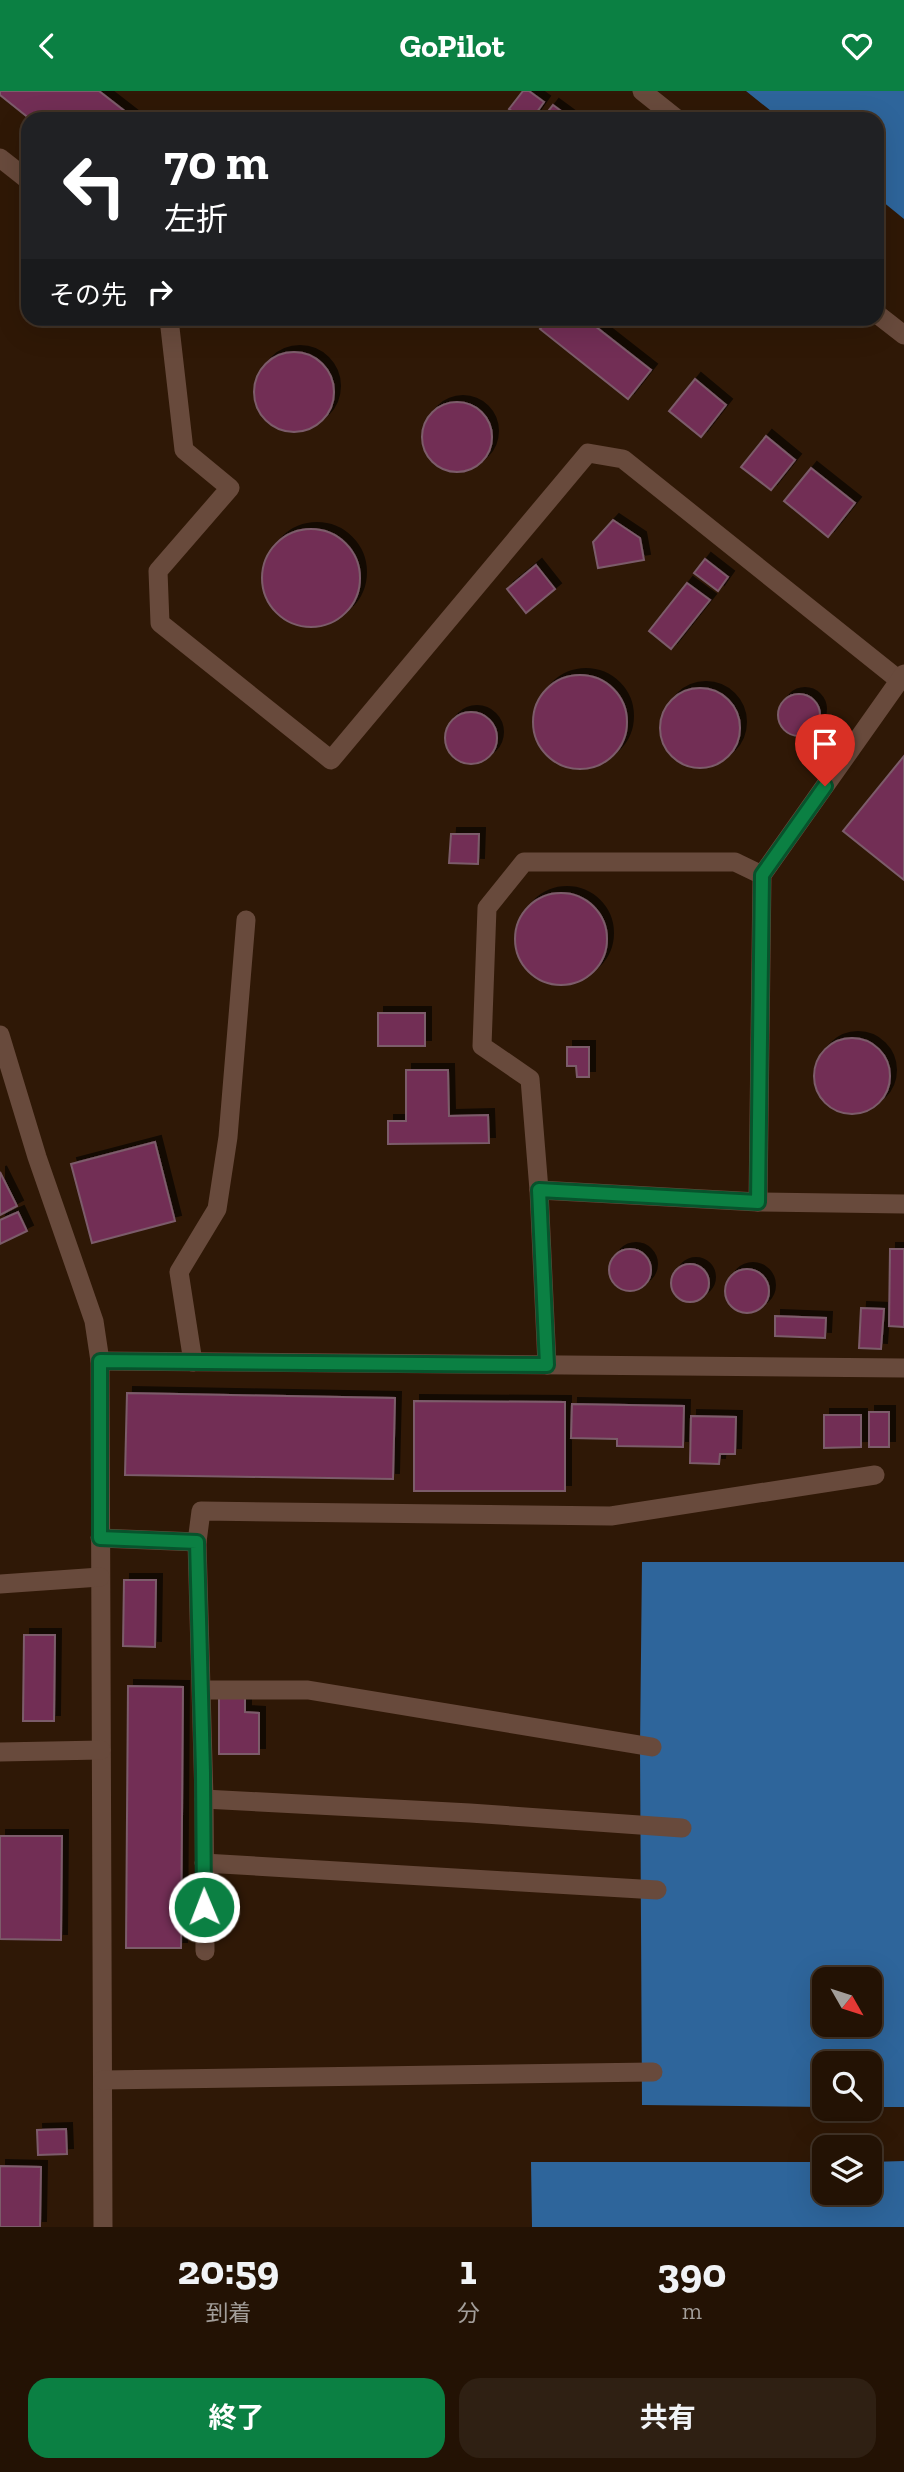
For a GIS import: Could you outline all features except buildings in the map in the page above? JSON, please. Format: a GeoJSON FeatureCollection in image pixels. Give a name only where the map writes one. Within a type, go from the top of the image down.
{"type":"FeatureCollection","features":[{"type":"Feature","properties":{"kind":"lane"},"geometry":{"type":"LineString","coordinates":[[642,91],[668,112]]}},
{"type":"Feature","properties":{"kind":"lane"},"geometry":{"type":"LineString","coordinates":[[0,158],[21,174]]}},
{"type":"Feature","properties":{"kind":"lane"},"geometry":{"type":"LineString","coordinates":[[884,319],[904,335]]}},
{"type":"Feature","properties":{"kind":"lane"},"geometry":{"type":"LineString","coordinates":[[171,326],[184,450],[230,488],[158,571],[160,623],[331,760],[588,453],[623,459],[902,677],[762,875],[758,1202]]}},
{"type":"Feature","properties":{"kind":"lane"},"geometry":{"type":"LineString","coordinates":[[547,1365],[539,1190],[530,1079],[482,1046],[487,908],[524,862],[735,862],[762,875]]}},
{"type":"Feature","properties":{"kind":"lane"},"geometry":{"type":"LineString","coordinates":[[193,1362],[179,1272],[217,1209],[228,1137],[246,920]]}},
{"type":"Feature","properties":{"kind":"lane"},"geometry":{"type":"LineString","coordinates":[[0,1035],[37,1157],[94,1321],[100,1361],[103,2227]]}},
{"type":"Feature","properties":{"kind":"lane"},"geometry":{"type":"LineString","coordinates":[[539,1190],[758,1202],[904,1204]]}},
{"type":"Feature","properties":{"kind":"lane"},"geometry":{"type":"LineString","coordinates":[[100,1361],[904,1368]]}},
{"type":"Feature","properties":{"kind":"lane"},"geometry":{"type":"LineString","coordinates":[[205,1951],[202,1690],[197,1542],[201,1511],[611,1516],[875,1475]]}},
{"type":"Feature","properties":{"kind":"lane"},"geometry":{"type":"LineString","coordinates":[[100,1538],[197,1542]]}},
{"type":"Feature","properties":{"kind":"lane"},"geometry":{"type":"LineString","coordinates":[[0,1584],[100,1577]]}},
{"type":"Feature","properties":{"kind":"lane"},"geometry":{"type":"LineString","coordinates":[[202,1690],[308,1690],[652,1747]]}},
{"type":"Feature","properties":{"kind":"lane"},"geometry":{"type":"LineString","coordinates":[[0,1752],[101,1750]]}},
{"type":"Feature","properties":{"kind":"lane"},"geometry":{"type":"LineString","coordinates":[[204,1800],[470,1813],[682,1828]]}},
{"type":"Feature","properties":{"kind":"lane"},"geometry":{"type":"LineString","coordinates":[[204,1863],[657,1890]]}},
{"type":"Feature","properties":{"kind":"lane"},"geometry":{"type":"LineString","coordinates":[[103,2080],[653,2071]]}},
{"type":"Feature","properties":{"kind":"water"},"geometry":{"type":"Polygon","coordinates":[[[746,91],[904,91],[904,219],[884,203],[884,112],[772,112],[746,91]]]}},
{"type":"Feature","properties":{"kind":"water"},"geometry":{"type":"Polygon","coordinates":[[[642,1562],[904,1562],[904,2107],[882,2107],[882,2051],[812,2051],[812,2107],[642,2105],[642,1562]]]}},
{"type":"Feature","properties":{"kind":"water"},"geometry":{"type":"Polygon","coordinates":[[[904,2161],[904,2227],[532,2227],[531,2162],[812,2162],[812,2205],[882,2205],[882,2162],[904,2161]]]}},
{"type":"Feature","properties":{"kind":"route"},"geometry":{"type":"LineString","coordinates":[[204,1907],[202,1690],[197,1542],[100,1538],[100,1361],[547,1365],[539,1190],[758,1202],[762,875],[825,786]]}}]}
